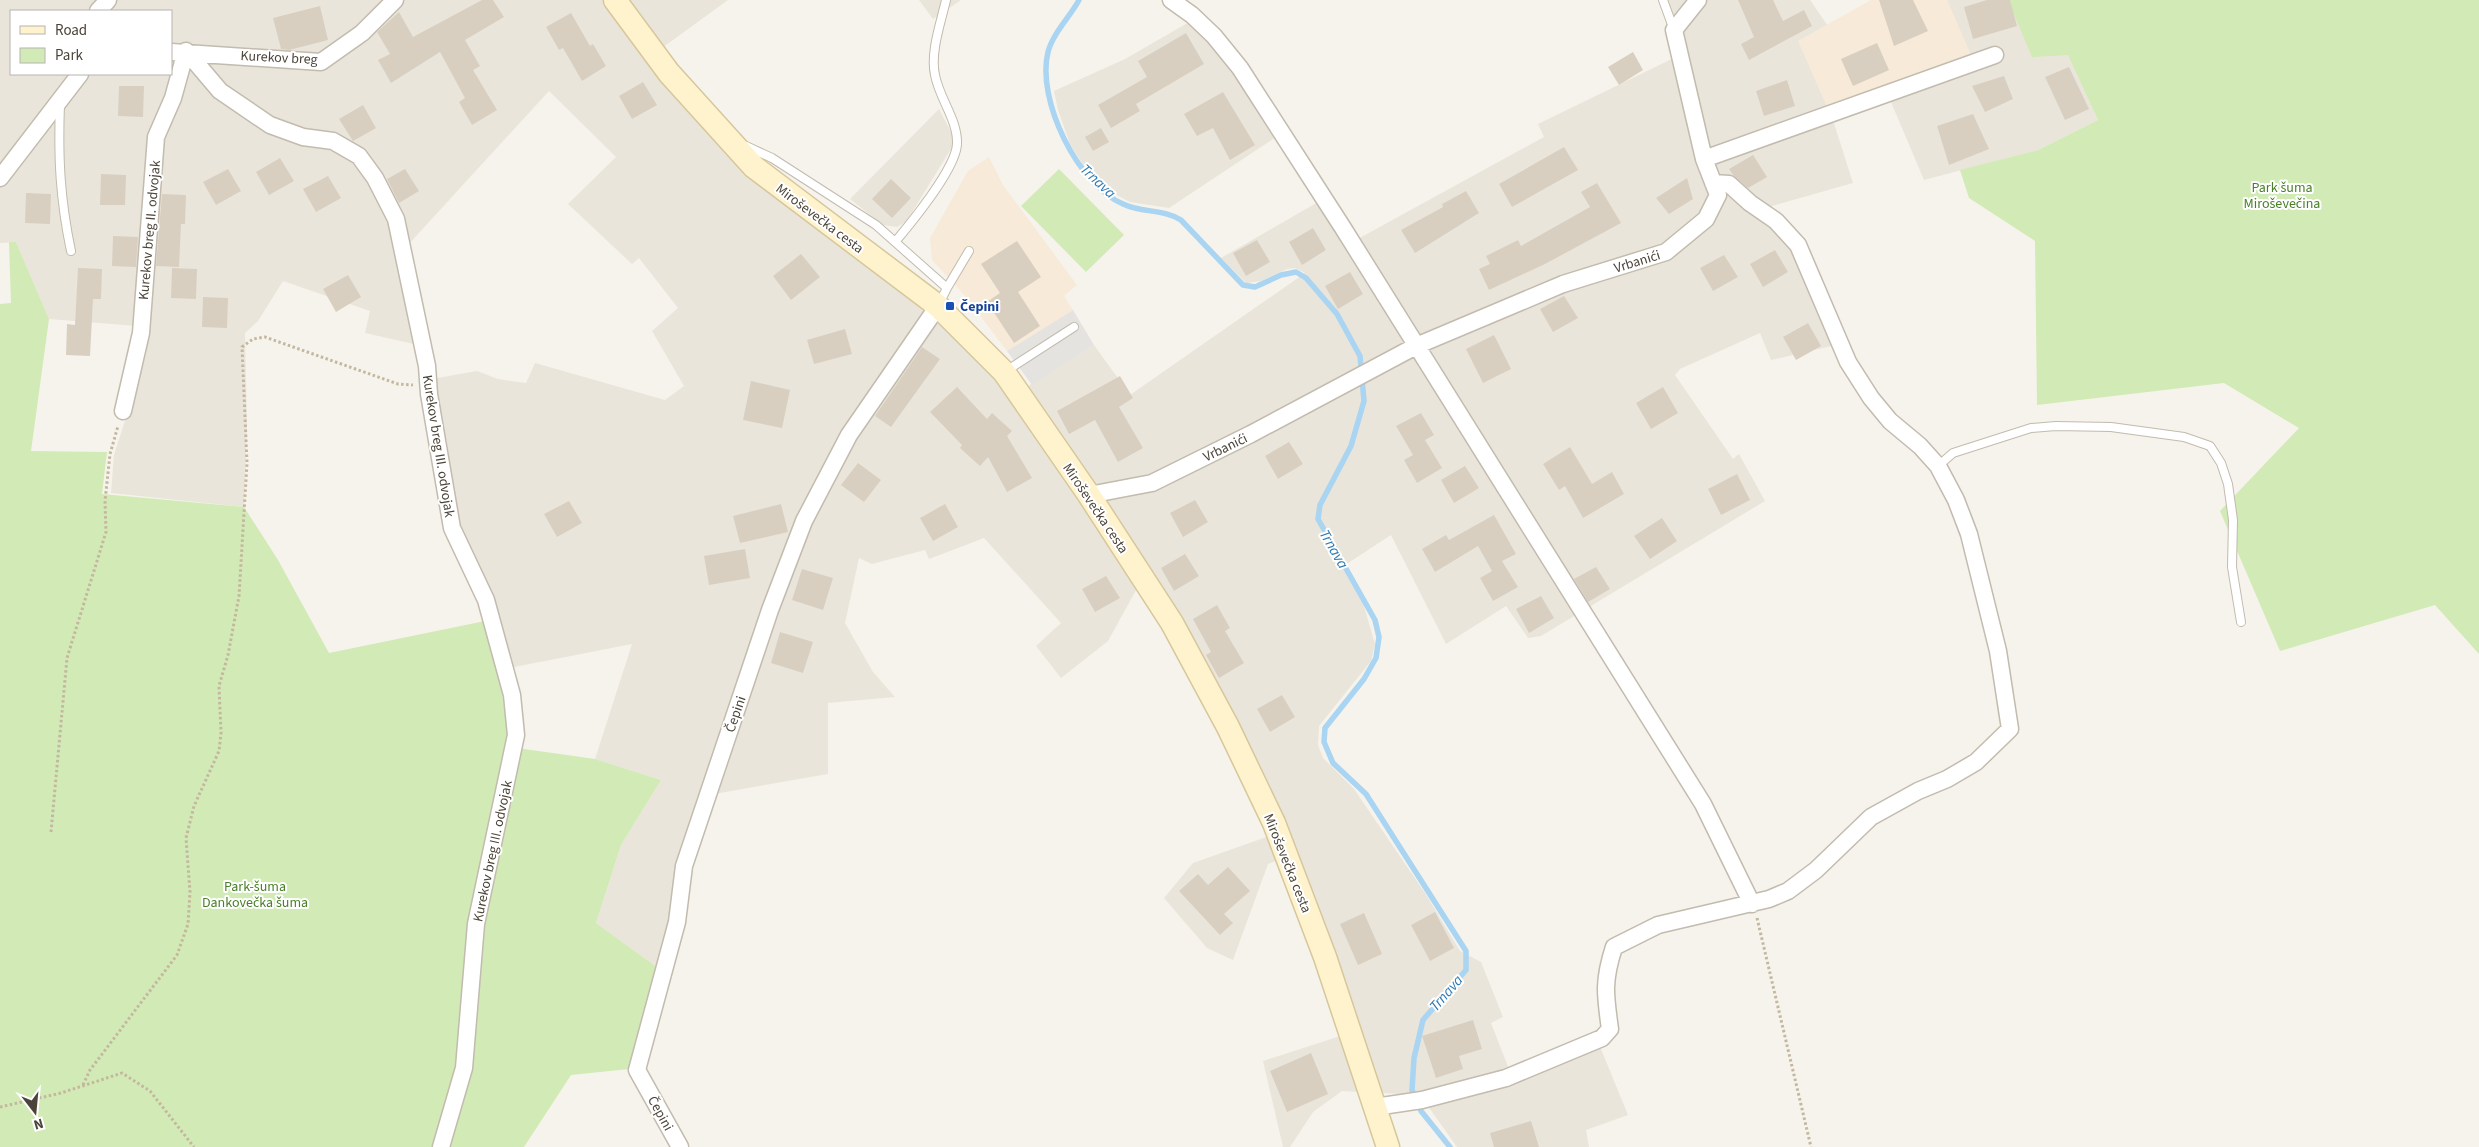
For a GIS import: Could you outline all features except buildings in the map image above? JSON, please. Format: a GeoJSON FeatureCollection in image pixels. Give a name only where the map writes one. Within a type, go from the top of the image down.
{"type":"FeatureCollection","features":[{"type":"Feature","properties":{"kind":"main road","name":"Miroševečka cesta"},"geometry":{"type":"LineString","coordinates":[[615,0],[669,73],[754,167],[943,297],[1004,372],[1089,495],[1172,623],[1228,727],[1274,823],[1325,957],[1388,1147]]}},
{"type":"Feature","properties":{"kind":"street"},"geometry":{"type":"LineString","coordinates":[[99,10],[108,0]]}},
{"type":"Feature","properties":{"kind":"street","name":"Kurekov breg"},"geometry":{"type":"LineString","coordinates":[[179,52],[321,62],[362,34],[395,0]]}},
{"type":"Feature","properties":{"kind":"street"},"geometry":{"type":"LineString","coordinates":[[1171,0],[1192,15],[1214,36],[1240,68],[1343,228],[1703,804],[1752,904]]}},
{"type":"Feature","properties":{"kind":"street"},"geometry":{"type":"LineString","coordinates":[[1674,30],[1698,0]]}},
{"type":"Feature","properties":{"kind":"street","name":"Vrbanići"},"geometry":{"type":"LineString","coordinates":[[1089,495],[1152,483],[1251,434],[1416,346],[1563,284],[1666,252],[1706,219],[1718,196],[1704,159],[1674,30]]}},
{"type":"Feature","properties":{"kind":"street","name":"Kurekov breg III. odvojak"},"geometry":{"type":"LineString","coordinates":[[179,52],[220,91],[270,126],[303,137],[333,141],[359,156],[375,178],[396,219],[427,366],[428,386],[452,528],[462,554],[486,600],[512,695],[516,735],[476,924],[464,1068],[441,1147]]}},
{"type":"Feature","properties":{"kind":"street","name":"Kurekov breg II. odvojak"},"geometry":{"type":"LineString","coordinates":[[123,411],[140,333],[156,137],[173,98],[179,52]]}},
{"type":"Feature","properties":{"kind":"street"},"geometry":{"type":"LineString","coordinates":[[1704,159],[1995,55]]}},
{"type":"Feature","properties":{"kind":"street"},"geometry":{"type":"LineString","coordinates":[[0,178],[79,75]]}},
{"type":"Feature","properties":{"kind":"street"},"geometry":{"type":"LineString","coordinates":[[1375,1107],[1416,1101],[1506,1078],[1602,1038],[1610,1029],[1606,999],[1606,973],[1614,947],[1658,925],[1752,904],[1788,891],[1816,870],[1871,817],[1918,791],[1947,779],[1976,762],[2010,729],[1998,651],[1970,534],[1956,500],[1938,466],[1920,446],[1890,421],[1866,390],[1848,362],[1798,246],[1776,220],[1728,184],[1713,183]]}},
{"type":"Feature","properties":{"kind":"street","name":"Čepini"},"geometry":{"type":"LineString","coordinates":[[680,1147],[637,1070],[677,922],[684,866],[770,610],[804,521],[849,435],[943,297]]}},
{"type":"Feature","properties":{"kind":"lane"},"geometry":{"type":"LineString","coordinates":[[895,242],[928,201],[958,145],[956,130],[934,74],[935,56],[946,0]]}},
{"type":"Feature","properties":{"kind":"lane"},"geometry":{"type":"LineString","coordinates":[[1664,0],[1674,30]]}},
{"type":"Feature","properties":{"kind":"lane"},"geometry":{"type":"LineString","coordinates":[[60,102],[58,162],[63,212],[71,251]]}},
{"type":"Feature","properties":{"kind":"lane"},"geometry":{"type":"LineString","coordinates":[[728,139],[772,158],[876,225],[895,242],[943,297],[969,251]]}},
{"type":"Feature","properties":{"kind":"lane"},"geometry":{"type":"LineString","coordinates":[[1004,372],[1074,327]]}},
{"type":"Feature","properties":{"kind":"lane"},"geometry":{"type":"LineString","coordinates":[[1938,466],[1953,453],[2031,428],[2056,426],[2111,427],[2184,437],[2210,446],[2221,463],[2228,484],[2233,520],[2232,567],[2241,622]]}},
{"type":"Feature","properties":{"kind":"path"},"geometry":{"type":"LineString","coordinates":[[83,1085],[90,1070],[177,956],[188,924],[190,892],[186,838],[194,806],[219,751],[221,733],[219,686],[228,655],[239,596],[247,463],[242,347],[252,339],[265,337],[398,384],[428,386]]}},
{"type":"Feature","properties":{"kind":"path"},"geometry":{"type":"LineString","coordinates":[[51,832],[67,658],[106,532],[105,501],[110,454],[123,411]]}},
{"type":"Feature","properties":{"kind":"path"},"geometry":{"type":"LineString","coordinates":[[1752,904],[1761,930],[1811,1147]]}},
{"type":"Feature","properties":{"kind":"path"},"geometry":{"type":"LineString","coordinates":[[0,1108],[122,1073],[150,1091],[194,1147]]}},
{"type":"Feature","properties":{"kind":"shaded area"},"geometry":{"type":"Polygon","coordinates":[[[0,0],[728,0],[651,56],[822,227],[972,350],[1012,396],[1094,345],[1130,395],[1305,273],[1295,268],[1287,269],[1261,281],[1246,283],[1221,258],[1318,202],[1345,246],[1544,137],[1538,124],[1684,53],[1667,0],[1810,0],[1828,26],[1799,42],[1833,120],[1853,183],[1754,211],[1799,257],[1836,345],[1771,360],[1760,333],[1680,369],[1675,375],[1733,459],[1739,454],[1765,501],[1541,636],[1528,638],[1506,606],[1446,644],[1391,535],[1342,567],[1363,603],[1375,644],[1371,661],[1319,726],[1318,745],[1323,758],[1354,789],[1425,893],[1460,951],[1481,962],[1503,1017],[1491,1023],[1514,1082],[1599,1044],[1628,1115],[1586,1130],[1589,1147],[1457,1147],[1420,1095],[1342,1091],[1313,1112],[1290,1147],[1283,1147],[1263,1061],[1359,1030],[1295,853],[1268,864],[1233,960],[1207,948],[1164,898],[1193,863],[1286,830],[1146,572],[1108,641],[1061,678],[1036,646],[1061,623],[984,538],[929,559],[925,550],[872,564],[859,558],[845,623],[873,672],[895,697],[828,703],[828,774],[697,797],[658,968],[596,923],[621,845],[661,780],[595,759],[632,644],[504,669],[462,546],[432,379],[477,371],[498,379],[526,383],[535,363],[665,400],[684,386],[652,331],[678,308],[639,258],[632,264],[568,204],[616,157],[549,91],[396,258],[418,345],[365,333],[370,311],[283,281],[258,321],[245,333],[247,425],[244,507],[111,493],[114,455],[146,355],[149,327],[49,319],[16,242],[0,243],[0,0]]]}},
{"type":"Feature","properties":{"kind":"shaded area"},"geometry":{"type":"Polygon","coordinates":[[[919,0],[961,0],[933,19],[919,0]]]}},
{"type":"Feature","properties":{"kind":"shaded area"},"geometry":{"type":"Polygon","coordinates":[[[1871,0],[1947,0],[1972,57],[1829,111],[1798,41],[1871,0]]]}},
{"type":"Feature","properties":{"kind":"shaded area"},"geometry":{"type":"Polygon","coordinates":[[[1947,0],[2008,0],[2068,54],[2098,120],[2038,150],[1924,180],[1891,102],[1975,70],[1947,0]]]}},
{"type":"Feature","properties":{"kind":"shaded area"},"geometry":{"type":"Polygon","coordinates":[[[1191,21],[1208,36],[1276,137],[1169,208],[1130,202],[1109,191],[1085,168],[1070,144],[1058,110],[1054,91],[1125,59],[1191,21]]]}},
{"type":"Feature","properties":{"kind":"shaded area"},"geometry":{"type":"Polygon","coordinates":[[[939,109],[951,132],[954,144],[906,222],[897,227],[883,225],[850,199],[939,109]]]}},
{"type":"Feature","properties":{"kind":"shaded area"},"geometry":{"type":"Polygon","coordinates":[[[989,157],[1003,185],[1077,285],[1064,296],[1073,310],[1007,351],[966,297],[932,260],[930,238],[968,171],[989,157]]]}},
{"type":"Feature","properties":{"kind":"shaded area"},"geometry":{"type":"Polygon","coordinates":[[[1073,310],[1094,345],[1032,385],[1007,351],[1073,310]]]}},
{"type":"Feature","properties":{"kind":"green space","name":"Park šuma Miroševečina"},"geometry":{"type":"Polygon","coordinates":[[[2008,0],[2479,0],[2479,654],[2435,605],[2280,651],[2220,511],[2299,428],[2224,383],[2037,405],[2035,241],[1969,198],[1960,170],[2038,150],[2098,120],[2068,55],[2032,57],[2008,0]]]}},
{"type":"Feature","properties":{"kind":"green space"},"geometry":{"type":"Polygon","coordinates":[[[1059,169],[1124,235],[1086,272],[1021,206],[1059,169]]]}},
{"type":"Feature","properties":{"kind":"green space","name":"Park-šuma Dankovečka šuma"},"geometry":{"type":"Polygon","coordinates":[[[9,242],[16,242],[49,319],[31,451],[107,452],[102,494],[244,507],[278,560],[329,653],[485,621],[499,674],[510,747],[595,759],[661,780],[621,845],[596,923],[658,968],[629,1069],[571,1075],[524,1147],[0,1147],[0,304],[11,303],[9,242]]]}},
{"type":"Feature","properties":{"kind":"waterway","name":"Trnava"},"geometry":{"type":"LineString","coordinates":[[1079,0],[1050,45],[1046,72],[1048,93],[1055,116],[1064,139],[1076,160],[1106,194],[1123,204],[1138,209],[1167,214],[1181,220],[1243,285],[1255,287],[1281,275],[1296,272],[1306,278],[1337,314],[1360,356],[1364,401],[1351,446],[1320,505],[1318,519],[1375,620],[1379,637],[1376,658],[1364,679],[1325,728],[1324,742],[1333,763],[1366,794],[1466,951],[1466,970],[1423,1020],[1414,1058],[1412,1090],[1421,1111],[1450,1147]]}},
{"type":"Feature","properties":{"kind":"place","name":"Čepini"},"geometry":{"type":"Point","coordinates":[950,306]}}]}
